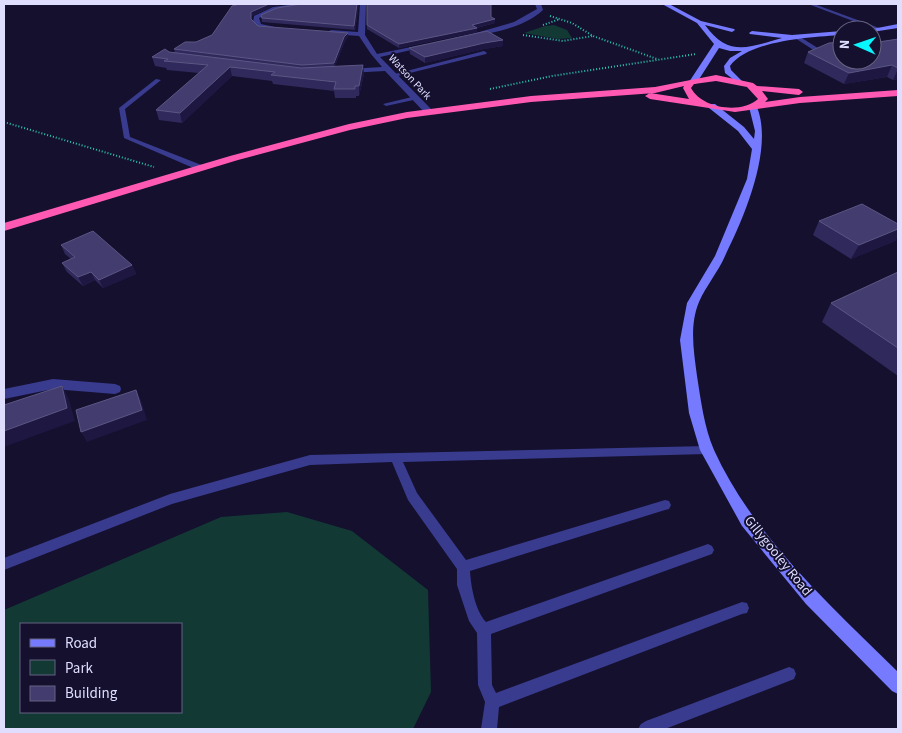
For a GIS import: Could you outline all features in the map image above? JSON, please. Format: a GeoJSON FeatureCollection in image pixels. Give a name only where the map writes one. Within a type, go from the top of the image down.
{"type":"FeatureCollection","features":[{"type":"Feature","properties":{"kind":"highway"},"geometry":{"type":"LineString","coordinates":[[4,227],[201,168],[349,127],[429,112],[531,99],[655,90],[716,78],[739,82],[754,88],[779,92],[873,94]]}},
{"type":"Feature","properties":{"kind":"highway"},"geometry":{"type":"LineString","coordinates":[[692,83],[687,88],[687,93],[692,98],[708,105]]}},
{"type":"Feature","properties":{"kind":"highway"},"geometry":{"type":"LineString","coordinates":[[754,88],[762,95],[763,99],[754,107]]}},
{"type":"Feature","properties":{"kind":"highway"},"geometry":{"type":"LineString","coordinates":[[613,93],[738,109],[775,102],[898,93]]}},
{"type":"Feature","properties":{"kind":"main road"},"geometry":{"type":"LineString","coordinates":[[665,4],[699,22],[734,30],[717,32],[711,36]]}},
{"type":"Feature","properties":{"kind":"main road"},"geometry":{"type":"LineString","coordinates":[[699,22],[718,44],[751,49]]}},
{"type":"Feature","properties":{"kind":"main road"},"geometry":{"type":"LineString","coordinates":[[882,29],[898,26]]}},
{"type":"Feature","properties":{"kind":"main road"},"geometry":{"type":"LineString","coordinates":[[766,44],[763,38],[749,32],[794,37]]}},
{"type":"Feature","properties":{"kind":"main road"},"geometry":{"type":"LineString","coordinates":[[739,82],[728,71],[726,66],[732,59],[751,49],[794,37],[832,34]]}},
{"type":"Feature","properties":{"kind":"main road"},"geometry":{"type":"LineString","coordinates":[[692,83],[718,44]]}},
{"type":"Feature","properties":{"kind":"main road"},"geometry":{"type":"LineString","coordinates":[[708,105],[742,129],[756,148]]}},
{"type":"Feature","properties":{"kind":"main road","name":"Gillygooley Road"},"geometry":{"type":"LineString","coordinates":[[754,107],[759,131],[752,179],[720,256],[692,303],[686,340],[696,413],[707,450],[747,521],[812,598],[898,685]]}},
{"type":"Feature","properties":{"kind":"street"},"geometry":{"type":"LineString","coordinates":[[282,29],[259,26],[256,22],[256,17],[275,8],[309,4]]}},
{"type":"Feature","properties":{"kind":"street"},"geometry":{"type":"LineString","coordinates":[[319,32],[362,34],[363,4]]}},
{"type":"Feature","properties":{"kind":"street"},"geometry":{"type":"LineString","coordinates":[[464,37],[509,26],[532,17],[540,10],[538,4]]}},
{"type":"Feature","properties":{"kind":"street","name":"Watson Park"},"geometry":{"type":"LineString","coordinates":[[362,34],[388,69],[429,112]]}},
{"type":"Feature","properties":{"kind":"street","name":"Watson Park"},"geometry":{"type":"LineString","coordinates":[[377,56],[437,43]]}},
{"type":"Feature","properties":{"kind":"street"},"geometry":{"type":"LineString","coordinates":[[341,72],[388,69]]}},
{"type":"Feature","properties":{"kind":"street"},"geometry":{"type":"LineString","coordinates":[[4,394],[53,384],[115,389]]}},
{"type":"Feature","properties":{"kind":"lane"},"geometry":{"type":"LineString","coordinates":[[810,4],[855,20]]}},
{"type":"Feature","properties":{"kind":"lane"},"geometry":{"type":"LineString","coordinates":[[824,9],[845,20]]}},
{"type":"Feature","properties":{"kind":"lane"},"geometry":{"type":"LineString","coordinates":[[794,37],[820,52],[832,50]]}},
{"type":"Feature","properties":{"kind":"lane"},"geometry":{"type":"LineString","coordinates":[[394,75],[484,53]]}},
{"type":"Feature","properties":{"kind":"lane"},"geometry":{"type":"LineString","coordinates":[[158,80],[122,108],[127,138],[201,168]]}},
{"type":"Feature","properties":{"kind":"lane"},"geometry":{"type":"LineString","coordinates":[[386,104],[416,98]]}},
{"type":"Feature","properties":{"kind":"lane"},"geometry":{"type":"LineString","coordinates":[[4,564],[170,499],[310,460],[707,450]]}},
{"type":"Feature","properties":{"kind":"lane"},"geometry":{"type":"LineString","coordinates":[[396,458],[412,496],[463,567],[464,585],[476,621],[484,630],[485,685],[492,702],[489,729]]}},
{"type":"Feature","properties":{"kind":"lane"},"geometry":{"type":"LineString","coordinates":[[463,567],[665,505]]}},
{"type":"Feature","properties":{"kind":"lane"},"geometry":{"type":"LineString","coordinates":[[484,630],[708,550]]}},
{"type":"Feature","properties":{"kind":"lane"},"geometry":{"type":"LineString","coordinates":[[492,702],[742,608]]}},
{"type":"Feature","properties":{"kind":"lane"},"geometry":{"type":"LineString","coordinates":[[646,729],[789,674]]}},
{"type":"Feature","properties":{"kind":"path"},"geometry":{"type":"LineString","coordinates":[[561,19],[572,23],[593,36],[657,60]]}},
{"type":"Feature","properties":{"kind":"path"},"geometry":{"type":"LineString","coordinates":[[518,34],[563,41],[593,36]]}},
{"type":"Feature","properties":{"kind":"path"},"geometry":{"type":"LineString","coordinates":[[486,90],[552,76],[699,54]]}},
{"type":"Feature","properties":{"kind":"path"},"geometry":{"type":"LineString","coordinates":[[4,122],[165,170],[175,176]]}},
{"type":"Feature","properties":{"kind":"green space"},"geometry":{"type":"Polygon","coordinates":[[[554,25],[567,30],[572,38],[558,39],[524,33],[545,26],[554,25]]]}},
{"type":"Feature","properties":{"kind":"green space"},"geometry":{"type":"Polygon","coordinates":[[[287,512],[352,531],[428,590],[431,692],[413,729],[4,729],[4,610],[221,517],[287,512]]]}},
{"type":"Feature","properties":{"kind":"building"},"geometry":{"type":"Polygon","coordinates":[[[240,4],[269,4],[251,12],[251,19],[258,26],[348,33],[344,37],[334,63],[302,65],[174,49],[185,42],[196,42],[212,35],[232,6],[240,4]]]}},
{"type":"Feature","properties":{"kind":"building"},"geometry":{"type":"Polygon","coordinates":[[[301,4],[357,4],[354,26],[262,18],[261,15],[277,8],[301,4]]]}},
{"type":"Feature","properties":{"kind":"building"},"geometry":{"type":"Polygon","coordinates":[[[367,4],[491,4],[491,17],[495,19],[472,25],[477,28],[399,44],[367,25],[367,4]]]}},
{"type":"Feature","properties":{"kind":"building"},"geometry":{"type":"Polygon","coordinates":[[[487,31],[503,40],[425,57],[409,48],[487,31]]]}},
{"type":"Feature","properties":{"kind":"building"},"geometry":{"type":"Polygon","coordinates":[[[898,39],[898,68],[892,65],[882,67],[882,41],[898,39]]]}},
{"type":"Feature","properties":{"kind":"building"},"geometry":{"type":"Polygon","coordinates":[[[832,43],[832,64],[808,52],[832,43]]]}},
{"type":"Feature","properties":{"kind":"building"},"geometry":{"type":"Polygon","coordinates":[[[165,49],[169,52],[301,68],[363,65],[359,86],[355,86],[355,89],[334,89],[336,82],[271,75],[275,72],[230,67],[180,113],[156,110],[208,65],[164,61],[168,59],[152,57],[165,49]]]}},
{"type":"Feature","properties":{"kind":"building"},"geometry":{"type":"Polygon","coordinates":[[[843,70],[865,70],[849,73],[843,70]]]}},
{"type":"Feature","properties":{"kind":"building"},"geometry":{"type":"Polygon","coordinates":[[[862,204],[898,224],[898,229],[859,245],[819,221],[862,204]]]}},
{"type":"Feature","properties":{"kind":"building"},"geometry":{"type":"Polygon","coordinates":[[[93,231],[132,265],[99,280],[91,272],[78,277],[62,263],[75,257],[61,245],[93,231]]]}},
{"type":"Feature","properties":{"kind":"building"},"geometry":{"type":"Polygon","coordinates":[[[898,272],[898,348],[831,303],[898,272]]]}},
{"type":"Feature","properties":{"kind":"building"},"geometry":{"type":"Polygon","coordinates":[[[62,386],[67,408],[4,431],[4,405],[62,386]]]}},
{"type":"Feature","properties":{"kind":"building"},"geometry":{"type":"Polygon","coordinates":[[[136,390],[142,410],[81,432],[76,410],[136,390]]]}}]}
